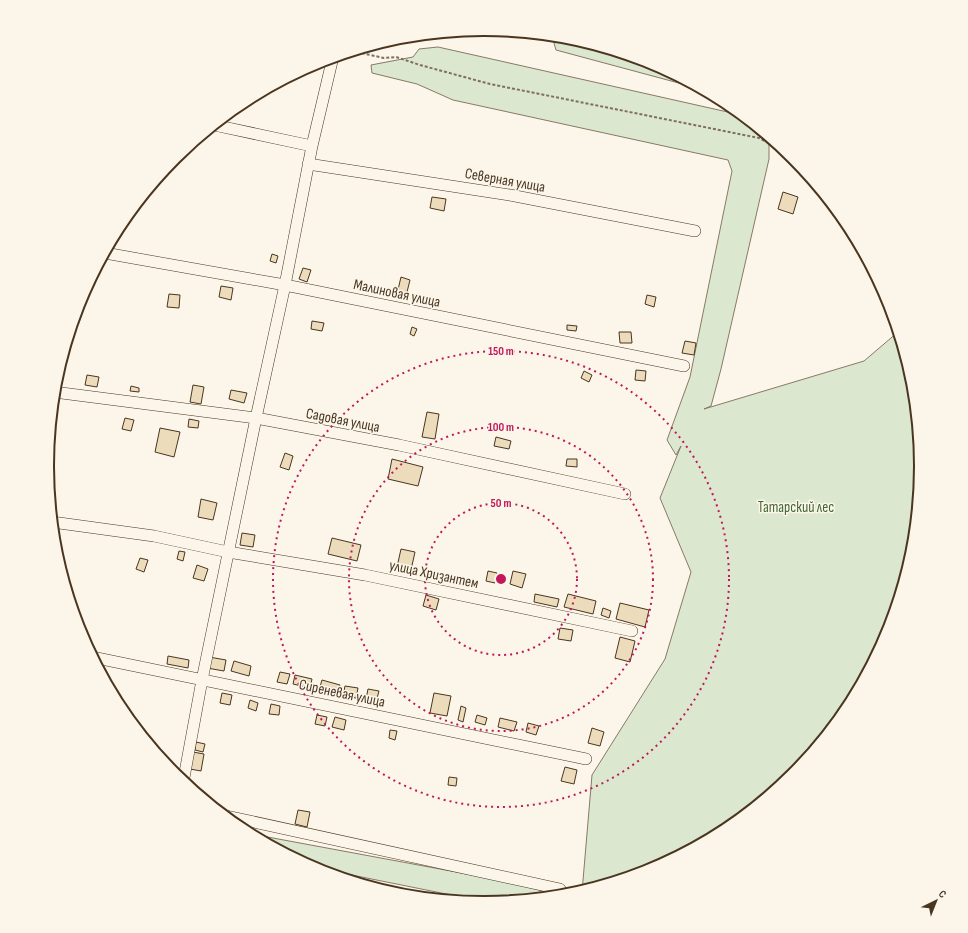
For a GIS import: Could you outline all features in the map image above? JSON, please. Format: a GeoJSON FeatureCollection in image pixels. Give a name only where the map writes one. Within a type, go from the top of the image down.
{"type":"FeatureCollection","features":[{"type":"Feature","properties":{"kind":"street"},"geometry":{"type":"LineString","coordinates":[[184,775],[202,680],[285,285],[308,164],[331,64]]}},
{"type":"Feature","properties":{"kind":"street"},"geometry":{"type":"LineString","coordinates":[[220,126],[312,146]]}},
{"type":"Feature","properties":{"kind":"street","name":"Северная улица"},"geometry":{"type":"LineString","coordinates":[[308,164],[510,195],[695,231]]}},
{"type":"Feature","properties":{"kind":"street","name":"Малиновая улица"},"geometry":{"type":"LineString","coordinates":[[110,254],[285,285],[684,366]]}},
{"type":"Feature","properties":{"kind":"street","name":"Садовая улица"},"geometry":{"type":"LineString","coordinates":[[60,393],[256,418],[399,445],[625,494]]}},
{"type":"Feature","properties":{"kind":"street","name":"улица Хризантем"},"geometry":{"type":"LineString","coordinates":[[57,523],[154,536],[228,552],[364,575],[632,631]]}},
{"type":"Feature","properties":{"kind":"street","name":"Сиреневая улица"},"geometry":{"type":"LineString","coordinates":[[99,658],[586,759]]}},
{"type":"Feature","properties":{"kind":"street"},"geometry":{"type":"LineString","coordinates":[[237,818],[560,889]]}},
{"type":"Feature","properties":{"kind":"path"},"geometry":{"type":"LineString","coordinates":[[363,54],[384,58],[396,57],[490,84],[759,138],[767,142]]}},
{"type":"Feature","properties":{"kind":"green space"},"geometry":{"type":"Polygon","coordinates":[[[554,42],[595,51],[649,69],[680,83],[556,50],[554,42]]]}},
{"type":"Feature","properties":{"kind":"green space","name":"Татарский лес"},"geometry":{"type":"Polygon","coordinates":[[[438,47],[727,112],[769,144],[769,159],[721,369],[711,406],[704,409],[864,361],[894,335],[906,383],[914,438],[914,495],[906,550],[892,605],[882,631],[857,682],[842,706],[826,729],[788,771],[746,808],[723,824],[674,853],[649,864],[622,874],[583,885],[592,775],[665,659],[691,572],[660,498],[681,446],[676,455],[667,440],[690,377],[732,171],[728,160],[453,100],[417,84],[372,73],[371,65],[413,57],[419,49],[438,47]]]}},
{"type":"Feature","properties":{"kind":"green space"},"geometry":{"type":"Polygon","coordinates":[[[265,837],[537,887],[541,893],[512,896],[456,896],[345,874],[294,853],[265,837]]]}},
{"type":"Feature","properties":{"kind":"building"},"geometry":{"type":"Polygon","coordinates":[[[783,192],[798,197],[793,214],[778,209],[783,192]]]}},
{"type":"Feature","properties":{"kind":"building"},"geometry":{"type":"Polygon","coordinates":[[[432,197],[446,199],[444,211],[430,208],[432,197]]]}},
{"type":"Feature","properties":{"kind":"building"},"geometry":{"type":"Polygon","coordinates":[[[272,254],[278,256],[276,263],[270,261],[272,254]]]}},
{"type":"Feature","properties":{"kind":"building"},"geometry":{"type":"Polygon","coordinates":[[[303,268],[311,270],[307,282],[299,279],[303,268]]]}},
{"type":"Feature","properties":{"kind":"building"},"geometry":{"type":"Polygon","coordinates":[[[401,277],[410,280],[406,296],[397,294],[401,277]]]}},
{"type":"Feature","properties":{"kind":"building"},"geometry":{"type":"Polygon","coordinates":[[[221,286],[233,288],[231,300],[219,297],[221,286]]]}},
{"type":"Feature","properties":{"kind":"building"},"geometry":{"type":"Polygon","coordinates":[[[169,294],[180,295],[179,308],[167,307],[169,294]]]}},
{"type":"Feature","properties":{"kind":"building"},"geometry":{"type":"Polygon","coordinates":[[[647,295],[656,297],[654,307],[645,304],[647,295]]]}},
{"type":"Feature","properties":{"kind":"building"},"geometry":{"type":"Polygon","coordinates":[[[312,321],[324,323],[322,331],[311,329],[312,321]]]}},
{"type":"Feature","properties":{"kind":"building"},"geometry":{"type":"Polygon","coordinates":[[[567,325],[577,326],[576,331],[567,330],[567,325]]]}},
{"type":"Feature","properties":{"kind":"building"},"geometry":{"type":"Polygon","coordinates":[[[412,327],[417,329],[414,336],[410,334],[412,327]]]}},
{"type":"Feature","properties":{"kind":"building"},"geometry":{"type":"Polygon","coordinates":[[[619,332],[631,332],[632,343],[620,343],[619,332]]]}},
{"type":"Feature","properties":{"kind":"building"},"geometry":{"type":"Polygon","coordinates":[[[685,341],[696,343],[694,355],[682,353],[685,341]]]}},
{"type":"Feature","properties":{"kind":"building"},"geometry":{"type":"Polygon","coordinates":[[[636,370],[646,371],[645,381],[635,380],[636,370]]]}},
{"type":"Feature","properties":{"kind":"building"},"geometry":{"type":"Polygon","coordinates":[[[584,371],[592,375],[589,382],[581,378],[584,371]]]}},
{"type":"Feature","properties":{"kind":"building"},"geometry":{"type":"Polygon","coordinates":[[[87,375],[99,377],[97,387],[85,385],[87,375]]]}},
{"type":"Feature","properties":{"kind":"building"},"geometry":{"type":"Polygon","coordinates":[[[193,385],[204,387],[201,404],[190,402],[193,385]]]}},
{"type":"Feature","properties":{"kind":"building"},"geometry":{"type":"Polygon","coordinates":[[[131,386],[139,388],[139,392],[130,391],[131,386]]]}},
{"type":"Feature","properties":{"kind":"building"},"geometry":{"type":"Polygon","coordinates":[[[231,390],[247,393],[244,403],[229,399],[231,390]]]}},
{"type":"Feature","properties":{"kind":"building"},"geometry":{"type":"Polygon","coordinates":[[[427,412],[439,414],[435,439],[422,437],[427,412]]]}},
{"type":"Feature","properties":{"kind":"building"},"geometry":{"type":"Polygon","coordinates":[[[125,418],[134,420],[131,431],[122,429],[125,418]]]}},
{"type":"Feature","properties":{"kind":"building"},"geometry":{"type":"Polygon","coordinates":[[[189,419],[199,421],[198,428],[188,427],[189,419]]]}},
{"type":"Feature","properties":{"kind":"building"},"geometry":{"type":"Polygon","coordinates":[[[160,428],[180,432],[174,457],[155,452],[160,428]]]}},
{"type":"Feature","properties":{"kind":"building"},"geometry":{"type":"Polygon","coordinates":[[[496,437],[511,441],[509,449],[494,446],[496,437]]]}},
{"type":"Feature","properties":{"kind":"building"},"geometry":{"type":"Polygon","coordinates":[[[285,453],[293,456],[289,470],[280,467],[285,453]]]}},
{"type":"Feature","properties":{"kind":"building"},"geometry":{"type":"Polygon","coordinates":[[[392,459],[423,467],[418,486],[388,479],[392,459]]]}},
{"type":"Feature","properties":{"kind":"building"},"geometry":{"type":"Polygon","coordinates":[[[567,459],[577,459],[577,467],[566,466],[567,459]]]}},
{"type":"Feature","properties":{"kind":"building"},"geometry":{"type":"Polygon","coordinates":[[[201,499],[217,503],[213,520],[198,517],[201,499]]]}},
{"type":"Feature","properties":{"kind":"building"},"geometry":{"type":"Polygon","coordinates":[[[242,533],[255,535],[253,547],[240,545],[242,533]]]}},
{"type":"Feature","properties":{"kind":"building"},"geometry":{"type":"Polygon","coordinates":[[[332,538],[361,545],[357,561],[328,554],[332,538]]]}},
{"type":"Feature","properties":{"kind":"building"},"geometry":{"type":"Polygon","coordinates":[[[401,549],[415,552],[411,570],[397,567],[401,549]]]}},
{"type":"Feature","properties":{"kind":"building"},"geometry":{"type":"Polygon","coordinates":[[[179,551],[185,552],[183,561],[177,559],[179,551]]]}},
{"type":"Feature","properties":{"kind":"building"},"geometry":{"type":"Polygon","coordinates":[[[140,558],[148,560],[144,572],[136,569],[140,558]]]}},
{"type":"Feature","properties":{"kind":"building"},"geometry":{"type":"Polygon","coordinates":[[[197,565],[208,569],[204,581],[193,578],[197,565]]]}},
{"type":"Feature","properties":{"kind":"building"},"geometry":{"type":"Polygon","coordinates":[[[488,571],[497,573],[495,583],[486,581],[488,571]]]}},
{"type":"Feature","properties":{"kind":"building"},"geometry":{"type":"Polygon","coordinates":[[[513,571],[526,574],[522,588],[510,584],[513,571]]]}},
{"type":"Feature","properties":{"kind":"building"},"geometry":{"type":"Polygon","coordinates":[[[535,594],[559,599],[557,607],[534,602],[535,594]]]}},
{"type":"Feature","properties":{"kind":"building"},"geometry":{"type":"Polygon","coordinates":[[[568,594],[596,601],[593,614],[564,607],[568,594]]]}},
{"type":"Feature","properties":{"kind":"building"},"geometry":{"type":"Polygon","coordinates":[[[426,595],[439,599],[436,610],[423,606],[426,595]]]}},
{"type":"Feature","properties":{"kind":"building"},"geometry":{"type":"Polygon","coordinates":[[[620,603],[649,610],[645,627],[616,619],[620,603]]]}},
{"type":"Feature","properties":{"kind":"building"},"geometry":{"type":"Polygon","coordinates":[[[603,608],[611,611],[609,618],[601,615],[603,608]]]}},
{"type":"Feature","properties":{"kind":"building"},"geometry":{"type":"Polygon","coordinates":[[[560,628],[573,630],[571,641],[558,639],[560,628]]]}},
{"type":"Feature","properties":{"kind":"building"},"geometry":{"type":"Polygon","coordinates":[[[620,637],[635,641],[630,662],[615,658],[620,637]]]}},
{"type":"Feature","properties":{"kind":"building"},"geometry":{"type":"Polygon","coordinates":[[[168,656],[189,660],[188,668],[167,664],[168,656]]]}},
{"type":"Feature","properties":{"kind":"building"},"geometry":{"type":"Polygon","coordinates":[[[209,657],[226,660],[224,671],[207,668],[209,657]]]}},
{"type":"Feature","properties":{"kind":"building"},"geometry":{"type":"Polygon","coordinates":[[[234,661],[251,666],[249,676],[231,671],[234,661]]]}},
{"type":"Feature","properties":{"kind":"building"},"geometry":{"type":"Polygon","coordinates":[[[280,672],[290,674],[287,684],[277,682],[280,672]]]}},
{"type":"Feature","properties":{"kind":"building"},"geometry":{"type":"Polygon","coordinates":[[[295,675],[312,679],[310,688],[293,684],[295,675]]]}},
{"type":"Feature","properties":{"kind":"building"},"geometry":{"type":"Polygon","coordinates":[[[322,680],[340,685],[337,695],[319,690],[322,680]]]}},
{"type":"Feature","properties":{"kind":"building"},"geometry":{"type":"Polygon","coordinates":[[[345,686],[358,688],[356,698],[343,696],[345,686]]]}},
{"type":"Feature","properties":{"kind":"building"},"geometry":{"type":"Polygon","coordinates":[[[368,689],[379,691],[376,702],[366,699],[368,689]]]}},
{"type":"Feature","properties":{"kind":"building"},"geometry":{"type":"Polygon","coordinates":[[[222,693],[232,695],[230,705],[220,703],[222,693]]]}},
{"type":"Feature","properties":{"kind":"building"},"geometry":{"type":"Polygon","coordinates":[[[434,693],[451,696],[447,716],[430,713],[434,693]]]}},
{"type":"Feature","properties":{"kind":"building"},"geometry":{"type":"Polygon","coordinates":[[[250,700],[258,703],[256,711],[248,708],[250,700]]]}},
{"type":"Feature","properties":{"kind":"building"},"geometry":{"type":"Polygon","coordinates":[[[271,704],[280,706],[279,715],[269,714],[271,704]]]}},
{"type":"Feature","properties":{"kind":"building"},"geometry":{"type":"Polygon","coordinates":[[[461,706],[466,708],[463,722],[458,720],[461,706]]]}},
{"type":"Feature","properties":{"kind":"building"},"geometry":{"type":"Polygon","coordinates":[[[317,715],[327,717],[325,726],[315,724],[317,715]]]}},
{"type":"Feature","properties":{"kind":"building"},"geometry":{"type":"Polygon","coordinates":[[[477,715],[487,718],[485,725],[475,722],[477,715]]]}},
{"type":"Feature","properties":{"kind":"building"},"geometry":{"type":"Polygon","coordinates":[[[335,717],[346,720],[344,730],[332,727],[335,717]]]}},
{"type":"Feature","properties":{"kind":"building"},"geometry":{"type":"Polygon","coordinates":[[[500,718],[517,722],[514,731],[498,727],[500,718]]]}},
{"type":"Feature","properties":{"kind":"building"},"geometry":{"type":"Polygon","coordinates":[[[528,723],[539,726],[536,735],[526,732],[528,723]]]}},
{"type":"Feature","properties":{"kind":"building"},"geometry":{"type":"Polygon","coordinates":[[[592,728],[604,732],[600,746],[588,743],[592,728]]]}},
{"type":"Feature","properties":{"kind":"building"},"geometry":{"type":"Polygon","coordinates":[[[390,730],[397,731],[395,740],[389,738],[390,730]]]}},
{"type":"Feature","properties":{"kind":"building"},"geometry":{"type":"Polygon","coordinates":[[[196,742],[205,744],[203,752],[195,750],[196,742]]]}},
{"type":"Feature","properties":{"kind":"building"},"geometry":{"type":"Polygon","coordinates":[[[193,752],[204,754],[201,771],[190,769],[193,752]]]}},
{"type":"Feature","properties":{"kind":"building"},"geometry":{"type":"Polygon","coordinates":[[[565,767],[577,770],[574,784],[561,781],[565,767]]]}},
{"type":"Feature","properties":{"kind":"building"},"geometry":{"type":"Polygon","coordinates":[[[449,777],[457,778],[456,786],[448,785],[449,777]]]}},
{"type":"Feature","properties":{"kind":"building"},"geometry":{"type":"Polygon","coordinates":[[[298,810],[310,812],[307,827],[295,824],[298,810]]]}}]}
